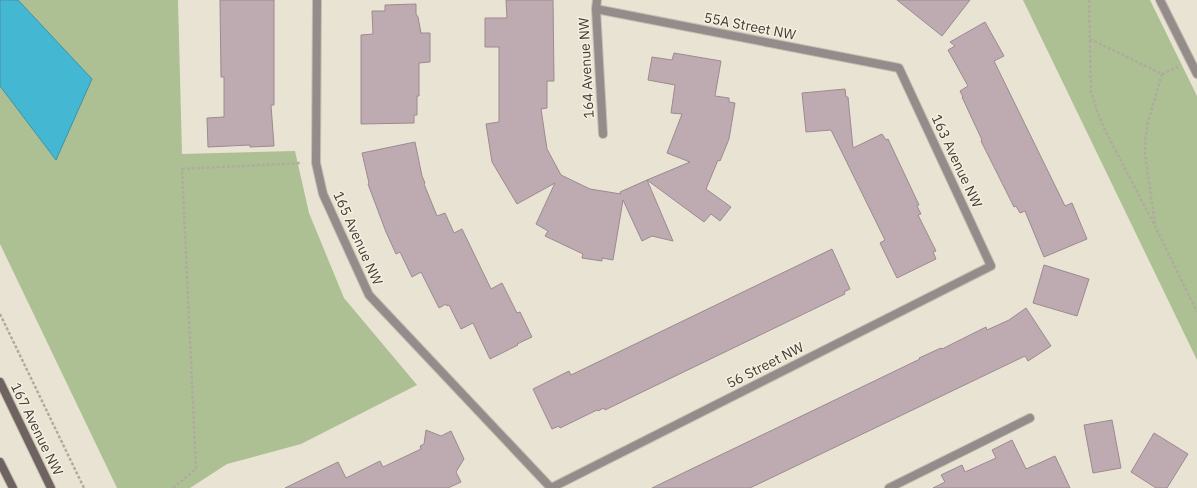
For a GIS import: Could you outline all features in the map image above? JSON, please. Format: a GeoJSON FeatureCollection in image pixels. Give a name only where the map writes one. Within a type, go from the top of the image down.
{"type":"FeatureCollection","features":[{"type":"Feature","properties":{"kind":"main road","name":"167 Avenue NW"},"geometry":{"type":"LineString","coordinates":[[0,382],[51,488]]}},
{"type":"Feature","properties":{"kind":"main road"},"geometry":{"type":"LineString","coordinates":[[0,462],[13,488]]}},
{"type":"Feature","properties":{"kind":"street","name":"165 Avenue NW"},"geometry":{"type":"LineString","coordinates":[[317,0],[316,162],[323,194],[369,295],[551,488]]}},
{"type":"Feature","properties":{"kind":"street","name":"164 Avenue NW"},"geometry":{"type":"LineString","coordinates":[[597,0],[596,9],[603,134]]}},
{"type":"Feature","properties":{"kind":"street"},"geometry":{"type":"LineString","coordinates":[[1160,0],[1197,74]]}},
{"type":"Feature","properties":{"kind":"street","name":"55A Street NW"},"geometry":{"type":"LineString","coordinates":[[596,9],[899,68]]}},
{"type":"Feature","properties":{"kind":"street","name":"163 Avenue NW"},"geometry":{"type":"LineString","coordinates":[[899,68],[991,266]]}},
{"type":"Feature","properties":{"kind":"street","name":"56 Street NW"},"geometry":{"type":"LineString","coordinates":[[551,488],[991,266]]}},
{"type":"Feature","properties":{"kind":"street"},"geometry":{"type":"LineString","coordinates":[[889,488],[1030,418]]}},
{"type":"Feature","properties":{"kind":"path"},"geometry":{"type":"LineString","coordinates":[[1089,0],[1091,91],[1097,112],[1197,312]]}},
{"type":"Feature","properties":{"kind":"path"},"geometry":{"type":"LineString","coordinates":[[1090,38],[1162,74],[1191,62]]}},
{"type":"Feature","properties":{"kind":"path"},"geometry":{"type":"LineString","coordinates":[[1155,226],[1144,142],[1148,122],[1162,74]]}},
{"type":"Feature","properties":{"kind":"path"},"geometry":{"type":"LineString","coordinates":[[173,488],[196,469],[182,169],[316,162]]}},
{"type":"Feature","properties":{"kind":"path"},"geometry":{"type":"LineString","coordinates":[[0,314],[84,488]]}},
{"type":"Feature","properties":{"kind":"green space"},"geometry":{"type":"Polygon","coordinates":[[[0,0],[178,0],[182,154],[295,151],[309,213],[344,298],[417,385],[301,444],[227,464],[190,488],[117,488],[0,244],[0,0]]]}},
{"type":"Feature","properties":{"kind":"green space"},"geometry":{"type":"Polygon","coordinates":[[[1023,0],[1150,0],[1197,96],[1197,360],[1023,0]]]}},
{"type":"Feature","properties":{"kind":"water"},"geometry":{"type":"Polygon","coordinates":[[[0,0],[18,0],[92,79],[56,160],[0,86],[0,0]]]}},
{"type":"Feature","properties":{"kind":"building"},"geometry":{"type":"Polygon","coordinates":[[[220,0],[274,0],[274,105],[271,105],[274,146],[250,147],[250,145],[208,147],[207,118],[224,117],[224,77],[221,77],[220,0]]]}},
{"type":"Feature","properties":{"kind":"building"},"geometry":{"type":"Polygon","coordinates":[[[506,0],[553,0],[554,81],[547,81],[547,108],[541,109],[547,149],[561,175],[590,189],[621,194],[620,192],[647,180],[673,241],[652,236],[642,241],[623,200],[613,260],[602,258],[602,261],[582,258],[583,254],[545,236],[548,231],[536,224],[555,183],[517,204],[492,162],[486,124],[499,122],[499,47],[485,47],[485,18],[507,18],[506,0]]]}},
{"type":"Feature","properties":{"kind":"building"},"geometry":{"type":"Polygon","coordinates":[[[897,0],[970,0],[942,36],[897,0]]]}},
{"type":"Feature","properties":{"kind":"building"},"geometry":{"type":"Polygon","coordinates":[[[416,4],[416,14],[421,33],[430,33],[430,62],[419,63],[419,96],[417,96],[417,115],[414,115],[414,123],[361,124],[361,35],[373,34],[372,11],[385,11],[385,5],[416,4]]]}},
{"type":"Feature","properties":{"kind":"building"},"geometry":{"type":"Polygon","coordinates":[[[985,22],[1004,56],[994,61],[1065,206],[1072,203],[1087,239],[1044,257],[1025,211],[1020,213],[1016,206],[1014,207],[981,141],[982,140],[960,91],[968,86],[948,50],[955,46],[950,42],[985,22]]]}},
{"type":"Feature","properties":{"kind":"building"},"geometry":{"type":"Polygon","coordinates":[[[674,53],[721,61],[715,96],[729,98],[729,102],[735,103],[729,139],[720,161],[718,160],[706,189],[731,207],[720,221],[711,214],[704,222],[647,180],[690,162],[667,153],[682,114],[671,113],[675,85],[648,80],[652,57],[672,60],[674,53]]]}},
{"type":"Feature","properties":{"kind":"building"},"geometry":{"type":"Polygon","coordinates":[[[845,89],[846,97],[848,97],[853,148],[882,134],[886,140],[888,139],[919,205],[917,206],[921,214],[918,215],[936,251],[933,252],[936,259],[897,278],[880,243],[885,240],[831,130],[806,132],[802,93],[845,89]]]}},
{"type":"Feature","properties":{"kind":"building"},"geometry":{"type":"Polygon","coordinates":[[[415,142],[424,184],[437,216],[445,213],[454,233],[462,229],[491,289],[502,283],[517,313],[520,312],[532,337],[490,359],[473,323],[461,329],[449,305],[447,306],[446,304],[439,308],[421,272],[412,277],[400,252],[396,254],[368,184],[362,153],[415,142]]]}},
{"type":"Feature","properties":{"kind":"building"},"geometry":{"type":"Polygon","coordinates":[[[832,249],[850,289],[844,292],[845,294],[605,410],[604,408],[598,411],[597,410],[560,428],[559,426],[552,429],[533,389],[569,371],[571,375],[832,249]]]}},
{"type":"Feature","properties":{"kind":"building"},"geometry":{"type":"Polygon","coordinates":[[[1044,265],[1089,279],[1077,316],[1033,303],[1044,265]]]}},
{"type":"Feature","properties":{"kind":"building"},"geometry":{"type":"Polygon","coordinates":[[[1026,308],[1051,346],[1028,361],[1025,356],[750,488],[652,488],[920,359],[919,358],[941,348],[942,349],[986,327],[987,330],[1009,320],[1026,308]]]}},
{"type":"Feature","properties":{"kind":"building"},"geometry":{"type":"Polygon","coordinates":[[[1112,420],[1121,468],[1093,473],[1084,425],[1112,420]]]}},
{"type":"Feature","properties":{"kind":"building"},"geometry":{"type":"Polygon","coordinates":[[[426,430],[441,436],[451,431],[464,459],[456,472],[461,482],[448,488],[285,488],[338,462],[346,478],[380,461],[383,467],[421,449],[420,446],[424,444],[426,430]]]}},
{"type":"Feature","properties":{"kind":"building"},"geometry":{"type":"Polygon","coordinates":[[[1154,433],[1188,454],[1167,488],[1156,488],[1131,472],[1154,433]]]}},
{"type":"Feature","properties":{"kind":"building"},"geometry":{"type":"Polygon","coordinates":[[[1012,440],[1026,469],[1055,456],[1070,488],[933,488],[945,482],[941,475],[962,465],[965,472],[996,458],[992,450],[1012,440]]]}}]}
